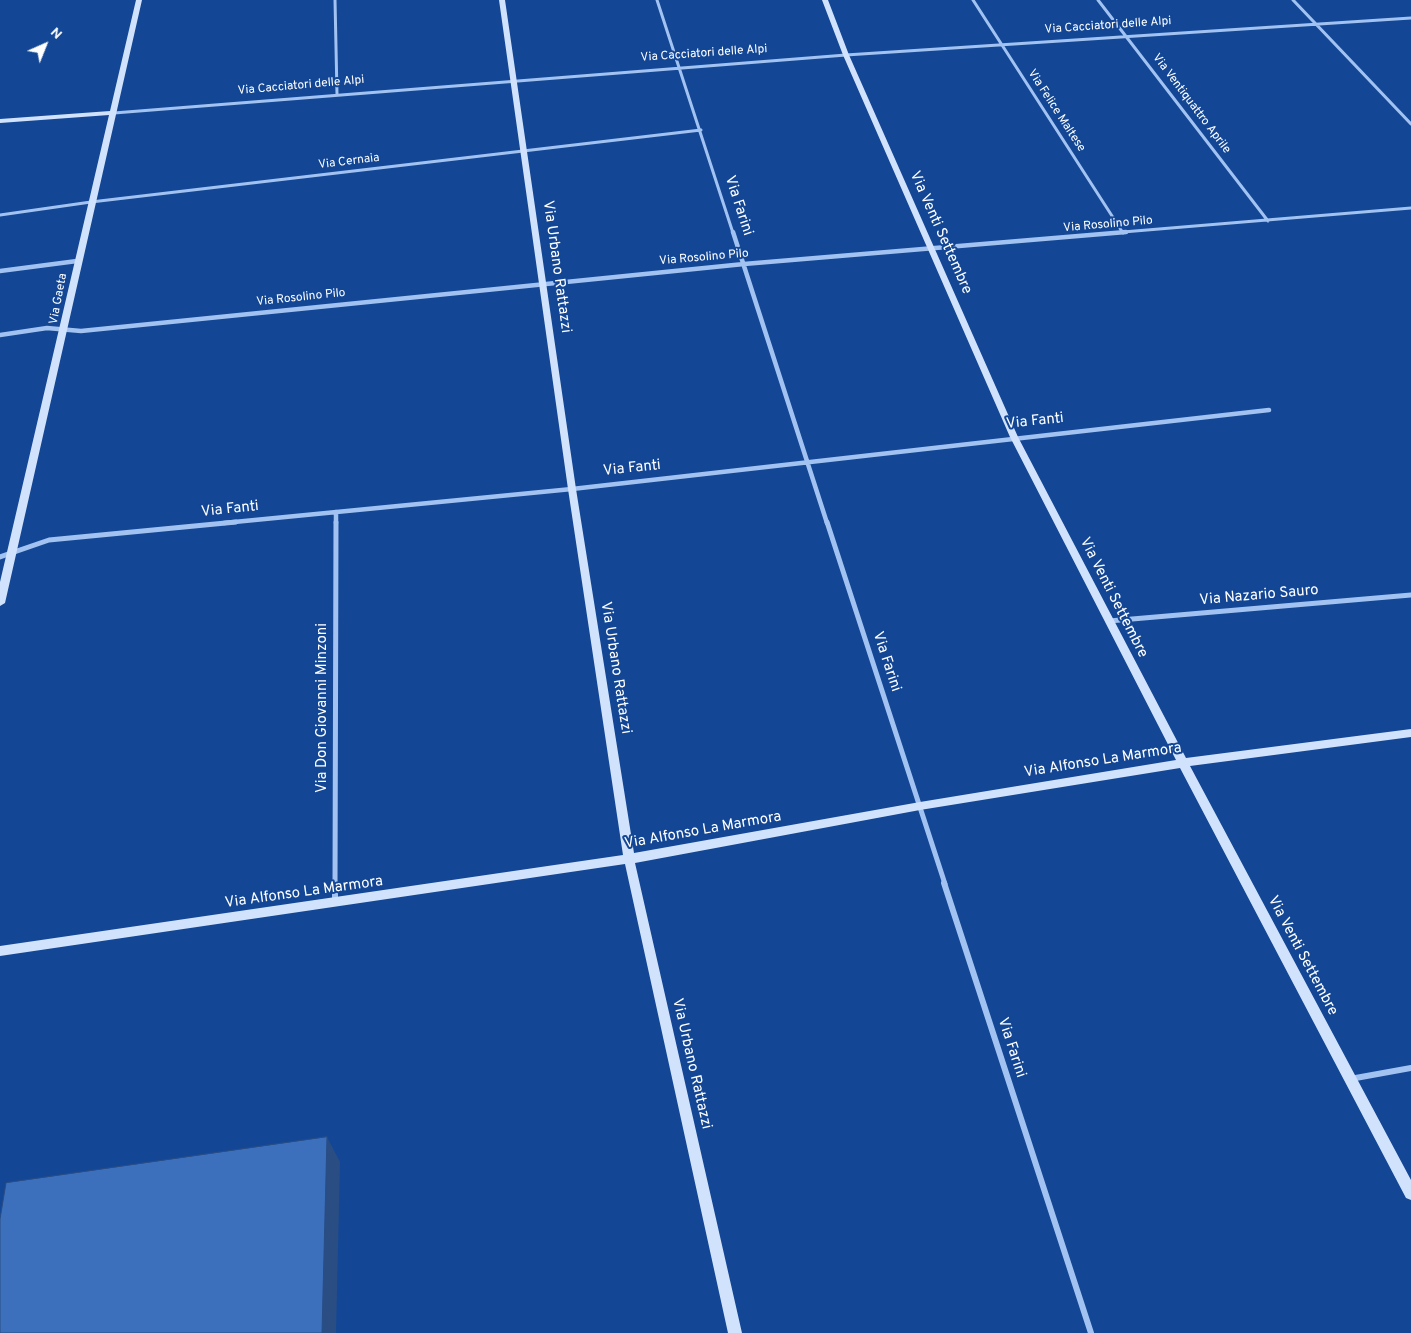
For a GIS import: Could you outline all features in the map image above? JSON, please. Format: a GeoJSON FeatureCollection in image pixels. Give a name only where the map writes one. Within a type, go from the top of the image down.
{"type":"FeatureCollection","features":[{"type":"Feature","properties":{"kind":"street","name":"Via Gaeta"},"geometry":{"type":"LineString","coordinates":[[0,603],[65,329],[91,202],[114,113],[139,0]]}},
{"type":"Feature","properties":{"kind":"street"},"geometry":{"type":"LineString","coordinates":[[335,0],[337,94]]}},
{"type":"Feature","properties":{"kind":"street","name":"Via Urbano Rattazzi"},"geometry":{"type":"LineString","coordinates":[[502,0],[572,489],[630,859],[735,1333]]}},
{"type":"Feature","properties":{"kind":"street","name":"Via Farini"},"geometry":{"type":"LineString","coordinates":[[657,0],[1091,1333]]}},
{"type":"Feature","properties":{"kind":"street","name":"Via Venti Settembre"},"geometry":{"type":"LineString","coordinates":[[825,0],[846,55],[1014,437],[1108,621],[1411,1193]]}},
{"type":"Feature","properties":{"kind":"street","name":"Via Felice Maltese"},"geometry":{"type":"LineString","coordinates":[[973,0],[1123,233]]}},
{"type":"Feature","properties":{"kind":"street","name":"Via Ventiquattro Aprile"},"geometry":{"type":"LineString","coordinates":[[1098,0],[1268,220]]}},
{"type":"Feature","properties":{"kind":"street"},"geometry":{"type":"LineString","coordinates":[[1293,0],[1411,124]]}},
{"type":"Feature","properties":{"kind":"street","name":"Via Cacciatori delle Alpi"},"geometry":{"type":"LineString","coordinates":[[0,122],[680,67],[1411,18]]}},
{"type":"Feature","properties":{"kind":"street","name":"Via Cernaia"},"geometry":{"type":"LineString","coordinates":[[0,215],[91,202],[700,130]]}},
{"type":"Feature","properties":{"kind":"street","name":"Via Rosolino Pilo"},"geometry":{"type":"LineString","coordinates":[[0,335],[47,328],[81,331],[744,264],[931,250],[1411,208]]}},
{"type":"Feature","properties":{"kind":"street"},"geometry":{"type":"LineString","coordinates":[[0,271],[78,261]]}},
{"type":"Feature","properties":{"kind":"street","name":"Via Fanti"},"geometry":{"type":"LineString","coordinates":[[0,557],[49,540],[572,489],[1014,437],[1269,410]]}},
{"type":"Feature","properties":{"kind":"street","name":"Via Don Giovanni Minzoni"},"geometry":{"type":"LineString","coordinates":[[335,904],[336,512]]}},
{"type":"Feature","properties":{"kind":"street","name":"Via Nazario Sauro"},"geometry":{"type":"LineString","coordinates":[[1108,621],[1411,595]]}},
{"type":"Feature","properties":{"kind":"street","name":"Via Alfonso La Marmora"},"geometry":{"type":"LineString","coordinates":[[0,951],[335,904],[630,859],[920,806],[1183,763],[1411,732]]}},
{"type":"Feature","properties":{"kind":"street"},"geometry":{"type":"LineString","coordinates":[[1350,1079],[1411,1068]]}},
{"type":"Feature","properties":{"kind":"building"},"geometry":{"type":"Polygon","coordinates":[[[327,1137],[322,1333],[0,1333],[0,1219],[6,1183],[327,1137]]]}}]}
